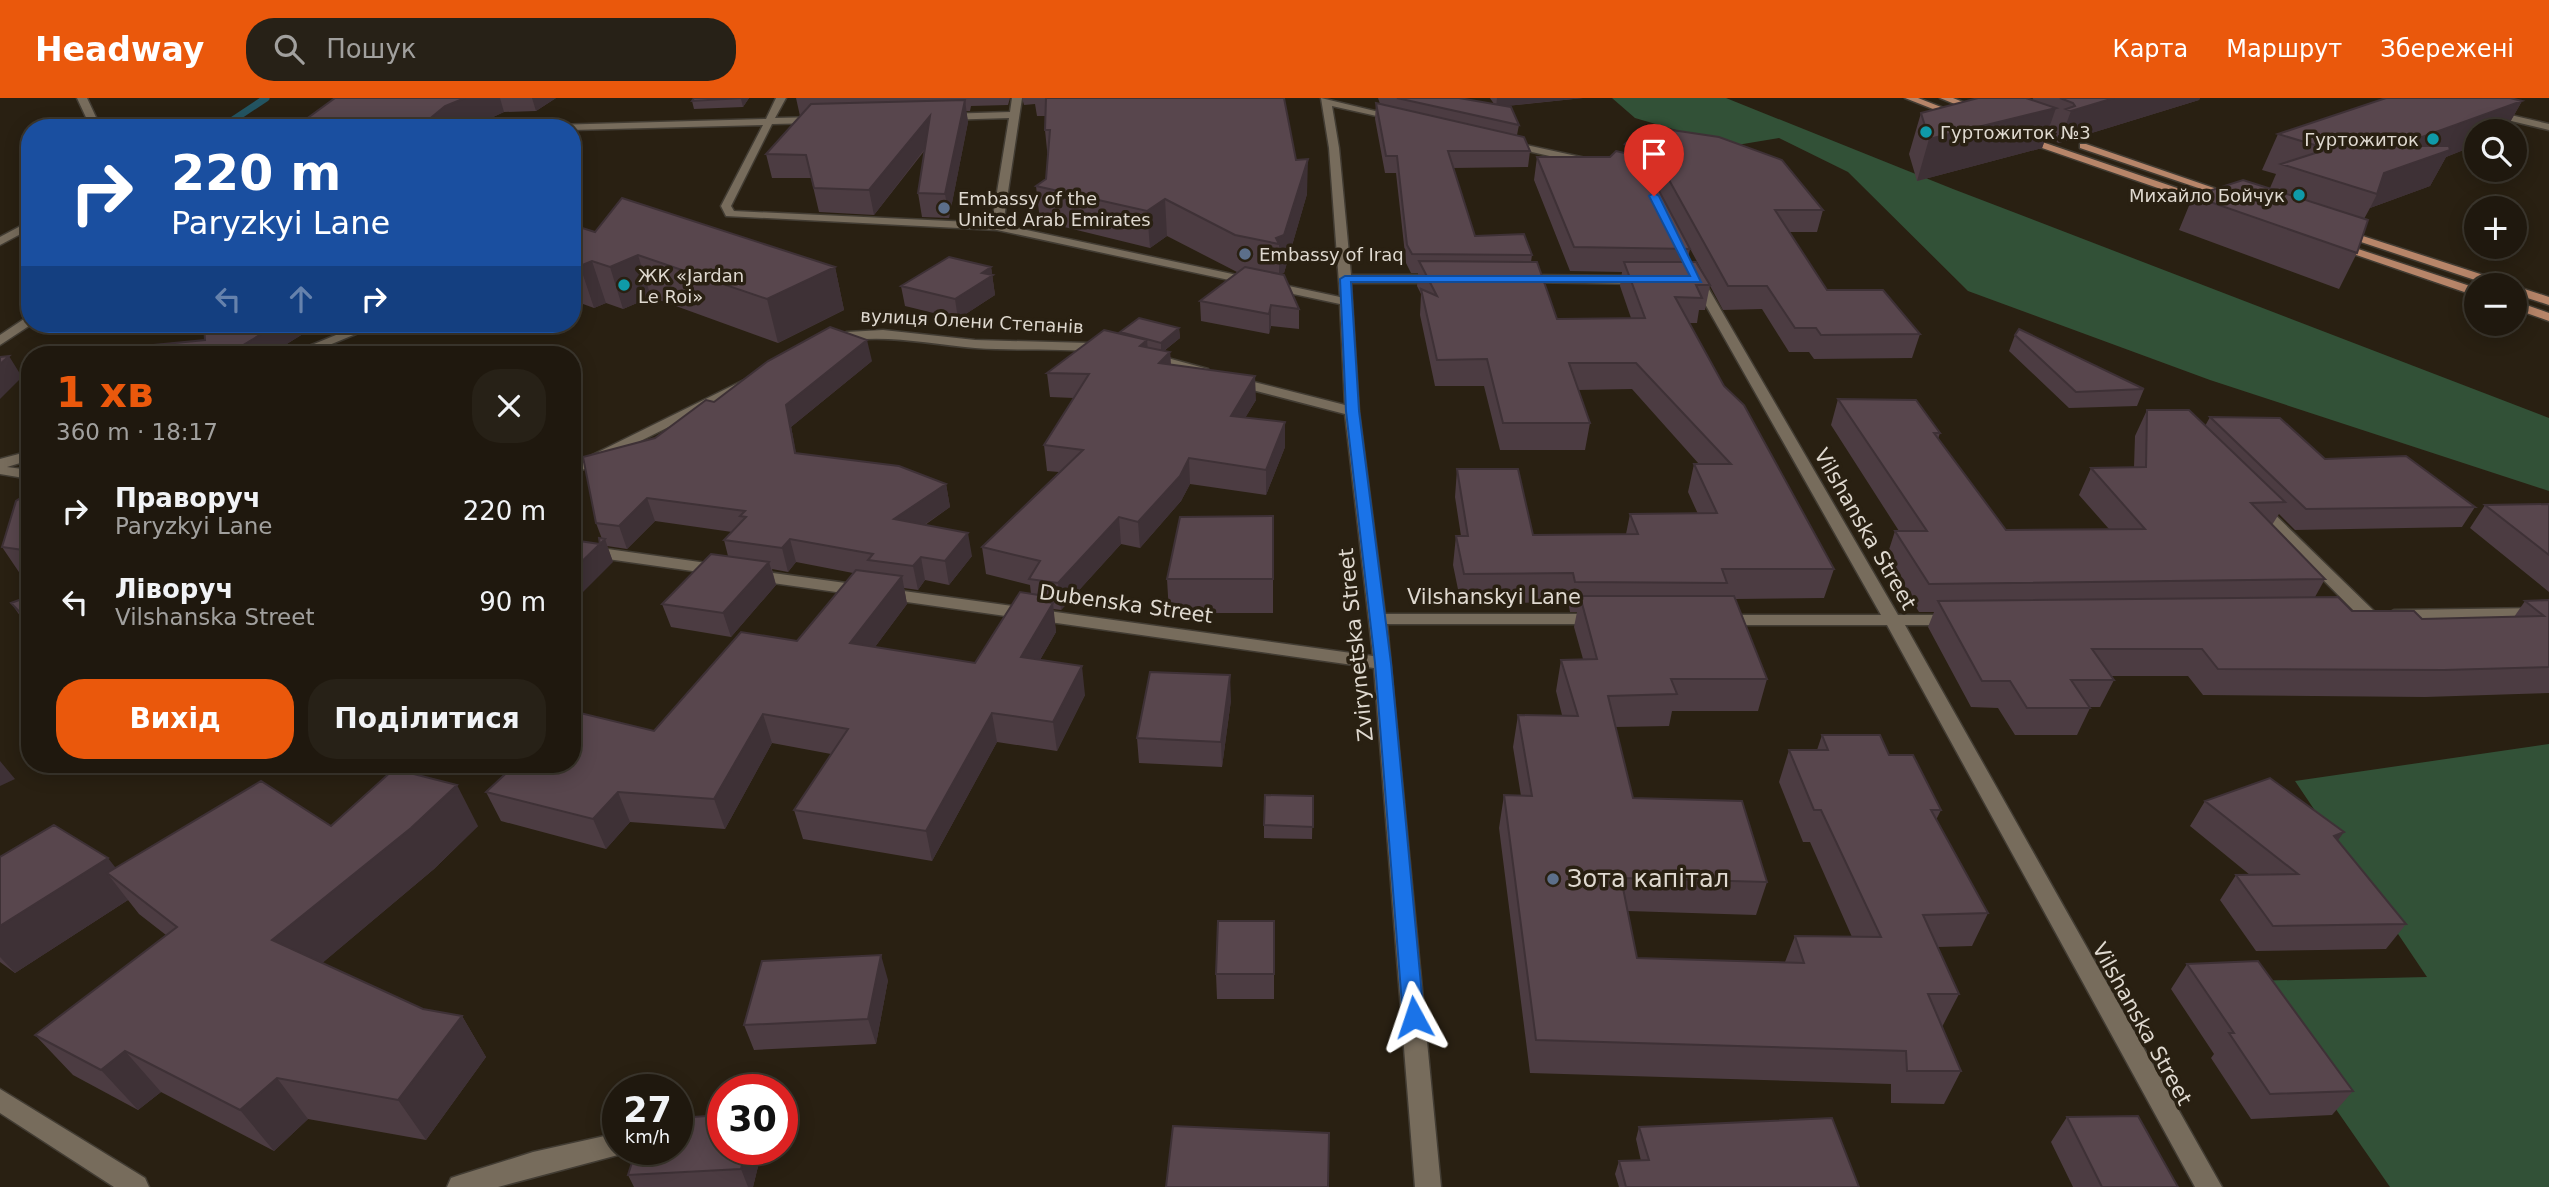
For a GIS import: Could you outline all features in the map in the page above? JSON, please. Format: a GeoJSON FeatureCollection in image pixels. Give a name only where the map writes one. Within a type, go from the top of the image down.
{"type":"FeatureCollection","features":[{"type":"Feature","properties":{"kind":"main road"},"geometry":{"type":"LineString","coordinates":[[1910,98],[1975,122]]}},
{"type":"Feature","properties":{"kind":"main road"},"geometry":{"type":"LineString","coordinates":[[1945,98],[1997,116]]}},
{"type":"Feature","properties":{"kind":"main road"},"geometry":{"type":"LineString","coordinates":[[2021,125],[2251,202]]}},
{"type":"Feature","properties":{"kind":"main road"},"geometry":{"type":"LineString","coordinates":[[2012,135],[2231,209]]}},
{"type":"Feature","properties":{"kind":"main road"},"geometry":{"type":"LineString","coordinates":[[2330,229],[2464,273]]}},
{"type":"Feature","properties":{"kind":"main road"},"geometry":{"type":"LineString","coordinates":[[2322,240],[2464,288]]}},
{"type":"Feature","properties":{"kind":"main road"},"geometry":{"type":"LineString","coordinates":[[2527,294],[2549,301]]}},
{"type":"Feature","properties":{"kind":"main road"},"geometry":{"type":"LineString","coordinates":[[2527,309],[2549,317]]}},
{"type":"Feature","properties":{"kind":"street"},"geometry":{"type":"LineString","coordinates":[[82,98],[92,119]]}},
{"type":"Feature","properties":{"kind":"street"},"geometry":{"type":"LineString","coordinates":[[781,98],[726,206],[730,214],[997,227],[1347,302]]}},
{"type":"Feature","properties":{"kind":"street"},"geometry":{"type":"LineString","coordinates":[[997,227],[1017,98]]}},
{"type":"Feature","properties":{"kind":"street"},"geometry":{"type":"LineString","coordinates":[[1327,100],[1416,122]]}},
{"type":"Feature","properties":{"kind":"street","name":"Zvirynetska Street"},"geometry":{"type":"LineString","coordinates":[[1327,100],[1347,302],[1352,411],[1383,663],[1428,1187]]}},
{"type":"Feature","properties":{"kind":"street"},"geometry":{"type":"LineString","coordinates":[[2484,112],[2549,127]]}},
{"type":"Feature","properties":{"kind":"street"},"geometry":{"type":"LineString","coordinates":[[932,117],[1013,115]]}},
{"type":"Feature","properties":{"kind":"street"},"geometry":{"type":"LineString","coordinates":[[581,127],[836,119]]}},
{"type":"Feature","properties":{"kind":"street"},"geometry":{"type":"LineString","coordinates":[[1496,141],[1603,166]]}},
{"type":"Feature","properties":{"kind":"street"},"geometry":{"type":"LineString","coordinates":[[0,242],[21,229]]}},
{"type":"Feature","properties":{"kind":"street","name":"Vilshanska Street"},"geometry":{"type":"LineString","coordinates":[[1690,276],[1893,620],[2209,1187]]}},
{"type":"Feature","properties":{"kind":"street"},"geometry":{"type":"LineString","coordinates":[[1345,279],[1460,279]]}},
{"type":"Feature","properties":{"kind":"street"},"geometry":{"type":"LineString","coordinates":[[1502,279],[1655,280]]}},
{"type":"Feature","properties":{"kind":"street"},"geometry":{"type":"LineString","coordinates":[[0,341],[21,326]]}},
{"type":"Feature","properties":{"kind":"street"},"geometry":{"type":"LineString","coordinates":[[317,346],[351,333]]}},
{"type":"Feature","properties":{"kind":"street","name":"вулиця Олени Степанів"},"geometry":{"type":"LineString","coordinates":[[820,345],[850,335],[881,335],[977,344],[1057,343],[1122,350],[1352,411]]}},
{"type":"Feature","properties":{"kind":"street"},"geometry":{"type":"LineString","coordinates":[[581,466],[758,377]]}},
{"type":"Feature","properties":{"kind":"street"},"geometry":{"type":"LineString","coordinates":[[0,464],[21,458]]}},
{"type":"Feature","properties":{"kind":"street"},"geometry":{"type":"LineString","coordinates":[[0,470],[21,474]]}},
{"type":"Feature","properties":{"kind":"street"},"geometry":{"type":"LineString","coordinates":[[2252,499],[2368,615]]}},
{"type":"Feature","properties":{"kind":"street","name":"Dubenska Street"},"geometry":{"type":"LineString","coordinates":[[581,550],[1383,663]]}},
{"type":"Feature","properties":{"kind":"street"},"geometry":{"type":"LineString","coordinates":[[2340,616],[2549,613]]}},
{"type":"Feature","properties":{"kind":"street","name":"Vilshanskyi Lane"},"geometry":{"type":"LineString","coordinates":[[1376,619],[1619,620]]}},
{"type":"Feature","properties":{"kind":"street"},"geometry":{"type":"LineString","coordinates":[[1701,620],[1976,619]]}},
{"type":"Feature","properties":{"kind":"street"},"geometry":{"type":"LineString","coordinates":[[0,1100],[136,1187]]}},
{"type":"Feature","properties":{"kind":"street"},"geometry":{"type":"LineString","coordinates":[[460,1187],[533,1164],[602,1148]]}},
{"type":"Feature","properties":{"kind":"green space"},"geometry":{"type":"Polygon","coordinates":[[[1612,98],[1726,98],[1953,189],[2549,418],[2549,491],[2210,380],[1968,291],[1848,172],[1779,138],[1731,146],[1635,118],[1612,98]]]}},
{"type":"Feature","properties":{"kind":"green space"},"geometry":{"type":"Polygon","coordinates":[[[2549,744],[2549,1187],[2390,1187],[2247,981],[2427,977],[2295,781],[2549,744]]]}},
{"type":"Feature","properties":{"kind":"building"},"geometry":{"type":"Polygon","coordinates":[[[335,98],[465,98],[445,106],[429,119],[306,119],[335,98]]]}},
{"type":"Feature","properties":{"kind":"building"},"geometry":{"type":"Polygon","coordinates":[[[694,98],[742,98],[692,101],[694,98]]]}},
{"type":"Feature","properties":{"kind":"building"},"geometry":{"type":"Polygon","coordinates":[[[1046,98],[1284,98],[1296,160],[1308,159],[1284,235],[1276,238],[1279,244],[1235,235],[1165,199],[1147,211],[1036,186],[1046,179],[1050,130],[1045,130],[1046,98]]]}},
{"type":"Feature","properties":{"kind":"building"},"geometry":{"type":"Polygon","coordinates":[[[1397,98],[1459,98],[1511,107],[1519,125],[1397,98]]]}},
{"type":"Feature","properties":{"kind":"building"},"geometry":{"type":"Polygon","coordinates":[[[1978,98],[2026,98],[2056,108],[1929,139],[1921,113],[1978,98]]]}},
{"type":"Feature","properties":{"kind":"building"},"geometry":{"type":"Polygon","coordinates":[[[2060,98],[2114,98],[2071,111],[2066,109],[2075,106],[2073,103],[2060,98]]]}},
{"type":"Feature","properties":{"kind":"building"},"geometry":{"type":"Polygon","coordinates":[[[2386,98],[2510,98],[2522,101],[2472,119],[2464,119],[2464,122],[2397,146],[2449,146],[2450,150],[2384,173],[2377,194],[2281,164],[2328,149],[2278,134],[2386,98]]]}},
{"type":"Feature","properties":{"kind":"building"},"geometry":{"type":"Polygon","coordinates":[[[965,100],[945,194],[918,193],[930,116],[869,190],[814,188],[806,155],[766,154],[811,104],[965,100]]]}},
{"type":"Feature","properties":{"kind":"building"},"geometry":{"type":"Polygon","coordinates":[[[1376,103],[1524,137],[1530,151],[1448,151],[1475,236],[1524,234],[1532,255],[1412,254],[1407,245],[1397,156],[1386,156],[1376,103]]]}},
{"type":"Feature","properties":{"kind":"building"},"geometry":{"type":"Polygon","coordinates":[[[1645,126],[1719,137],[1782,160],[1823,210],[1775,210],[1827,290],[1883,290],[1920,334],[1821,335],[1816,328],[1795,328],[1767,286],[1728,286],[1653,151],[1625,144],[1645,126]]]}},
{"type":"Feature","properties":{"kind":"building"},"geometry":{"type":"Polygon","coordinates":[[[1616,151],[1641,157],[1690,249],[1574,247],[1537,157],[1610,157],[1616,151]]]}},
{"type":"Feature","properties":{"kind":"building"},"geometry":{"type":"Polygon","coordinates":[[[2243,180],[2368,220],[2357,253],[2193,196],[2243,180]]]}},
{"type":"Feature","properties":{"kind":"building"},"geometry":{"type":"Polygon","coordinates":[[[622,198],[835,267],[767,299],[638,255],[610,267],[592,261],[581,266],[581,228],[595,232],[622,198]]]}},
{"type":"Feature","properties":{"kind":"building"},"geometry":{"type":"Polygon","coordinates":[[[949,257],[991,267],[982,273],[993,275],[955,299],[901,286],[949,257]]]}},
{"type":"Feature","properties":{"kind":"building"},"geometry":{"type":"Polygon","coordinates":[[[1419,261],[1537,262],[1557,319],[1645,318],[1624,262],[1696,262],[1710,285],[1696,285],[1702,298],[1675,297],[1724,386],[1744,405],[1834,569],[1722,569],[1727,583],[1575,582],[1573,573],[1464,574],[1456,536],[1468,536],[1457,469],[1518,469],[1533,535],[1638,534],[1630,514],[1717,513],[1694,464],[1731,464],[1636,363],[1569,363],[1590,423],[1503,423],[1487,359],[1437,360],[1421,289],[1437,296],[1419,261]]]}},
{"type":"Feature","properties":{"kind":"building"},"geometry":{"type":"Polygon","coordinates":[[[1245,267],[1284,275],[1299,309],[1271,305],[1269,314],[1200,301],[1245,267]]]}},
{"type":"Feature","properties":{"kind":"building"},"geometry":{"type":"Polygon","coordinates":[[[1139,318],[1179,328],[1161,343],[1120,332],[1139,318]]]}},
{"type":"Feature","properties":{"kind":"building"},"geometry":{"type":"Polygon","coordinates":[[[830,327],[867,340],[786,405],[795,453],[899,466],[946,484],[894,519],[968,533],[945,561],[921,557],[913,566],[868,560],[873,554],[790,539],[782,548],[724,540],[746,517],[740,516],[745,511],[647,498],[619,526],[596,523],[583,457],[655,438],[706,400],[714,402],[768,361],[830,327]]]}},
{"type":"Feature","properties":{"kind":"building"},"geometry":{"type":"Polygon","coordinates":[[[2019,329],[2144,389],[2076,392],[2015,335],[2019,329]]]}},
{"type":"Feature","properties":{"kind":"building"},"geometry":{"type":"Polygon","coordinates":[[[1104,330],[1147,340],[1140,346],[1170,352],[1159,363],[1255,376],[1231,416],[1285,422],[1266,470],[1189,458],[1180,476],[1138,522],[1119,517],[1058,583],[1029,579],[1040,561],[982,547],[1083,450],[1044,445],[1089,374],[1047,373],[1104,330]]]}},
{"type":"Feature","properties":{"kind":"building"},"geometry":{"type":"Polygon","coordinates":[[[205,333],[263,333],[242,346],[154,345],[205,340],[205,333]]]}},
{"type":"Feature","properties":{"kind":"building"},"geometry":{"type":"Polygon","coordinates":[[[9,356],[0,364],[0,357],[9,356]]]}},
{"type":"Feature","properties":{"kind":"building"},"geometry":{"type":"Polygon","coordinates":[[[1838,399],[1916,400],[1940,433],[1934,433],[2006,530],[2145,529],[2091,468],[2146,467],[2147,410],[2189,410],[2285,502],[2251,503],[2325,579],[1929,584],[1895,531],[1927,531],[1838,399]]]}},
{"type":"Feature","properties":{"kind":"building"},"geometry":{"type":"Polygon","coordinates":[[[2210,417],[2280,418],[2325,459],[2406,456],[2475,507],[2306,509],[2210,417]]]}},
{"type":"Feature","properties":{"kind":"building"},"geometry":{"type":"Polygon","coordinates":[[[21,498],[21,550],[2,547],[16,501],[21,498]]]}},
{"type":"Feature","properties":{"kind":"building"},"geometry":{"type":"Polygon","coordinates":[[[2549,504],[2549,555],[2485,505],[2549,504]]]}},
{"type":"Feature","properties":{"kind":"building"},"geometry":{"type":"Polygon","coordinates":[[[1273,516],[1273,579],[1167,579],[1180,517],[1273,516]]]}},
{"type":"Feature","properties":{"kind":"building"},"geometry":{"type":"Polygon","coordinates":[[[581,541],[600,544],[581,562],[581,541]]]}},
{"type":"Feature","properties":{"kind":"building"},"geometry":{"type":"Polygon","coordinates":[[[711,554],[769,562],[723,613],[662,604],[711,554]]]}},
{"type":"Feature","properties":{"kind":"building"},"geometry":{"type":"Polygon","coordinates":[[[856,570],[902,576],[850,643],[975,663],[1020,592],[1045,596],[1039,601],[1053,603],[1021,657],[1082,666],[1053,722],[992,713],[926,831],[794,810],[848,729],[763,714],[714,799],[618,792],[593,819],[486,792],[506,773],[581,773],[581,713],[654,731],[741,632],[797,641],[856,570]]]}},
{"type":"Feature","properties":{"kind":"building"},"geometry":{"type":"Polygon","coordinates":[[[1580,596],[1734,596],[1767,679],[1671,679],[1677,694],[1608,696],[1633,798],[1742,801],[1767,882],[1621,878],[1637,958],[1804,963],[1795,936],[1881,937],[1821,810],[1814,810],[1789,750],[1828,750],[1822,735],[1880,735],[1889,755],[1913,755],[1941,810],[1931,810],[1988,913],[1923,915],[1959,994],[1928,994],[1961,1071],[1907,1071],[1906,1051],[1536,1040],[1504,795],[1532,796],[1518,715],[1578,716],[1561,660],[1597,659],[1580,596]]]}},
{"type":"Feature","properties":{"kind":"building"},"geometry":{"type":"Polygon","coordinates":[[[2338,597],[2352,611],[2414,611],[2422,619],[2544,616],[2525,601],[2549,600],[2549,667],[2444,670],[2218,669],[2202,649],[2092,649],[2114,680],[2071,680],[2090,708],[2027,708],[2010,681],[1982,681],[1938,601],[2338,597]]]}},
{"type":"Feature","properties":{"kind":"building"},"geometry":{"type":"Polygon","coordinates":[[[21,599],[21,614],[11,603],[21,599]]]}},
{"type":"Feature","properties":{"kind":"building"},"geometry":{"type":"Polygon","coordinates":[[[1150,672],[1230,675],[1221,742],[1137,738],[1150,672]]]}},
{"type":"Feature","properties":{"kind":"building"},"geometry":{"type":"Polygon","coordinates":[[[390,773],[410,773],[457,785],[411,828],[272,940],[423,1009],[462,1016],[398,1100],[277,1078],[240,1110],[125,1051],[101,1070],[35,1035],[177,927],[107,873],[261,781],[331,826],[390,773]]]}},
{"type":"Feature","properties":{"kind":"building"},"geometry":{"type":"Polygon","coordinates":[[[2270,778],[2344,832],[2334,836],[2406,924],[2273,926],[2236,875],[2298,874],[2205,801],[2270,778]]]}},
{"type":"Feature","properties":{"kind":"building"},"geometry":{"type":"Polygon","coordinates":[[[1265,795],[1313,796],[1313,827],[1264,825],[1265,795]]]}},
{"type":"Feature","properties":{"kind":"building"},"geometry":{"type":"Polygon","coordinates":[[[54,825],[108,858],[0,926],[0,857],[54,825]]]}},
{"type":"Feature","properties":{"kind":"building"},"geometry":{"type":"Polygon","coordinates":[[[1218,921],[1274,921],[1274,974],[1216,974],[1218,921]]]}},
{"type":"Feature","properties":{"kind":"building"},"geometry":{"type":"Polygon","coordinates":[[[881,955],[868,1019],[744,1025],[762,961],[881,955]]]}},
{"type":"Feature","properties":{"kind":"building"},"geometry":{"type":"Polygon","coordinates":[[[2258,961],[2353,1091],[2270,1094],[2229,1033],[2234,1033],[2187,964],[2258,961]]]}},
{"type":"Feature","properties":{"kind":"building"},"geometry":{"type":"Polygon","coordinates":[[[707,1116],[707,1165],[742,1165],[741,1169],[628,1175],[631,1165],[693,1165],[693,1117],[707,1116]]]}},
{"type":"Feature","properties":{"kind":"building"},"geometry":{"type":"Polygon","coordinates":[[[2138,1116],[2178,1187],[2102,1187],[2067,1117],[2138,1116]]]}},
{"type":"Feature","properties":{"kind":"building"},"geometry":{"type":"Polygon","coordinates":[[[1832,1118],[1859,1187],[1626,1187],[1619,1161],[1649,1160],[1639,1127],[1832,1118]]]}},
{"type":"Feature","properties":{"kind":"building"},"geometry":{"type":"Polygon","coordinates":[[[1173,1126],[1329,1133],[1328,1187],[1166,1187],[1173,1126]]]}},
{"type":"Feature","properties":{"kind":"waterway"},"geometry":{"type":"LineString","coordinates":[[234,119],[266,98]]}},
{"type":"Feature","properties":{"kind":"place","name":"Гуртожиток №3"},"geometry":{"type":"Point","coordinates":[1926,132]}},
{"type":"Feature","properties":{"kind":"place","name":"Гуртожиток"},"geometry":{"type":"Point","coordinates":[2433,139]}},
{"type":"Feature","properties":{"kind":"place","name":"Михайло Бойчук"},"geometry":{"type":"Point","coordinates":[2299,195]}},
{"type":"Feature","properties":{"kind":"place","name":"Embassy of the United Arab Emirates"},"geometry":{"type":"Point","coordinates":[944,208]}},
{"type":"Feature","properties":{"kind":"place","name":"Embassy of Iraq"},"geometry":{"type":"Point","coordinates":[1245,254]}},
{"type":"Feature","properties":{"kind":"place","name":"ЖК «Jardan Le Roi»"},"geometry":{"type":"Point","coordinates":[624,285]}},
{"type":"Feature","properties":{"kind":"place","name":"Зота капітал"},"geometry":{"type":"Point","coordinates":[1553,879]}},
{"type":"Feature","properties":{"kind":"route"},"geometry":{"type":"LineString","coordinates":[[1414,1017],[1383,663],[1352,411],[1345,279],[1697,280],[1654,196]]}}]}
